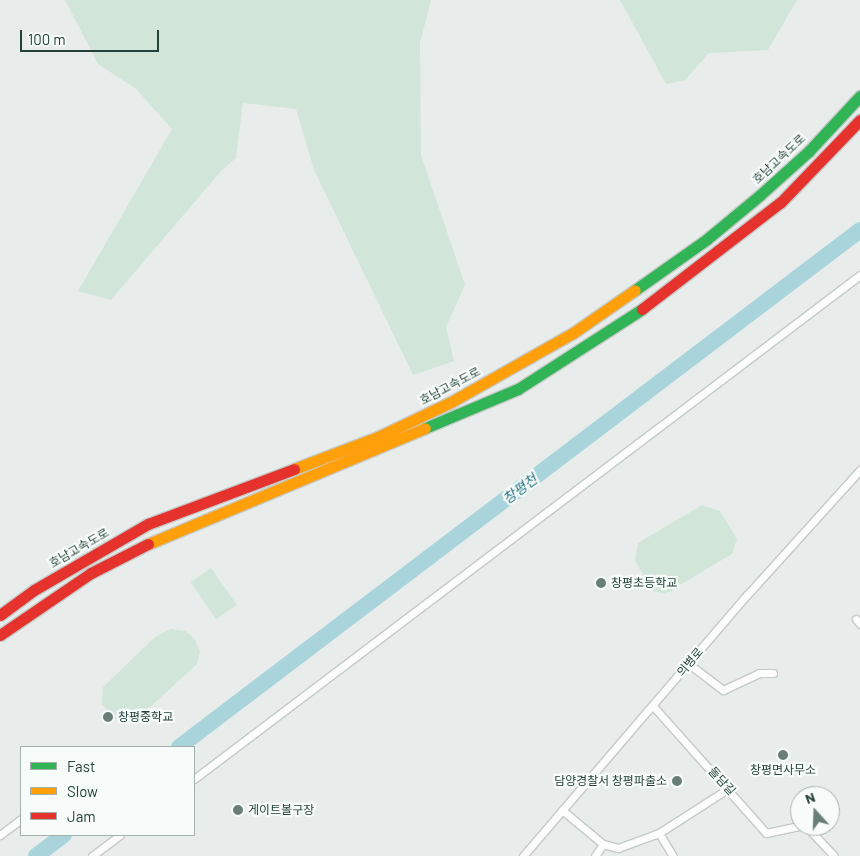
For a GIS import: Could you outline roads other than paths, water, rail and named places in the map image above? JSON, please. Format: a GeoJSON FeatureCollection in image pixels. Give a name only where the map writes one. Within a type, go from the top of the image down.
{"type":"FeatureCollection","features":[{"type":"Feature","properties":{"kind":"highway","name":"호남고속도로"},"geometry":{"type":"LineString","coordinates":[[0,615],[34,590],[148,524],[378,436],[451,402],[573,333],[708,238],[760,195],[828,132],[860,96]]}},
{"type":"Feature","properties":{"kind":"highway"},"geometry":{"type":"LineString","coordinates":[[0,635],[91,573],[154,542],[518,389],[658,299],[781,202],[860,120]]}},
{"type":"Feature","properties":{"kind":"street"},"geometry":{"type":"LineString","coordinates":[[195,778],[860,275]]}},
{"type":"Feature","properties":{"kind":"street","name":"의병로"},"geometry":{"type":"LineString","coordinates":[[523,856],[746,595],[860,470]]}},
{"type":"Feature","properties":{"kind":"street"},"geometry":{"type":"LineString","coordinates":[[689,664],[724,690],[759,673],[773,673]]}},
{"type":"Feature","properties":{"kind":"street","name":"돌담길"},"geometry":{"type":"LineString","coordinates":[[653,706],[729,788],[766,833],[790,828]]}},
{"type":"Feature","properties":{"kind":"street"},"geometry":{"type":"LineString","coordinates":[[562,810],[603,844],[618,848],[659,833],[729,788]]}},
{"type":"Feature","properties":{"kind":"street"},"geometry":{"type":"LineString","coordinates":[[0,835],[20,820]]}},
{"type":"Feature","properties":{"kind":"street"},"geometry":{"type":"LineString","coordinates":[[659,833],[673,856]]}},
{"type":"Feature","properties":{"kind":"street"},"geometry":{"type":"LineString","coordinates":[[92,856],[119,836]]}},
{"type":"Feature","properties":{"kind":"street"},"geometry":{"type":"LineString","coordinates":[[815,836],[834,856]]}},
{"type":"Feature","properties":{"kind":"street"},"geometry":{"type":"LineString","coordinates":[[595,856],[603,844]]}},
{"type":"Feature","properties":{"kind":"waterway","name":"창평천"},"geometry":{"type":"LineString","coordinates":[[180,746],[860,230]]}},
{"type":"Feature","properties":{"kind":"waterway","name":"창평천"},"geometry":{"type":"LineString","coordinates":[[36,856],[63,836]]}},
{"type":"Feature","properties":{"kind":"place","name":"창평초등학교"},"geometry":{"type":"Point","coordinates":[601,583]}},
{"type":"Feature","properties":{"kind":"place","name":"창평중학교"},"geometry":{"type":"Point","coordinates":[108,717]}},
{"type":"Feature","properties":{"kind":"place","name":"창평면사무소"},"geometry":{"type":"Point","coordinates":[783,755]}},
{"type":"Feature","properties":{"kind":"place","name":"담양경찰서 창평파출소"},"geometry":{"type":"Point","coordinates":[677,781]}},
{"type":"Feature","properties":{"kind":"place","name":"게이트볼구장"},"geometry":{"type":"Point","coordinates":[238,810]}}]}
